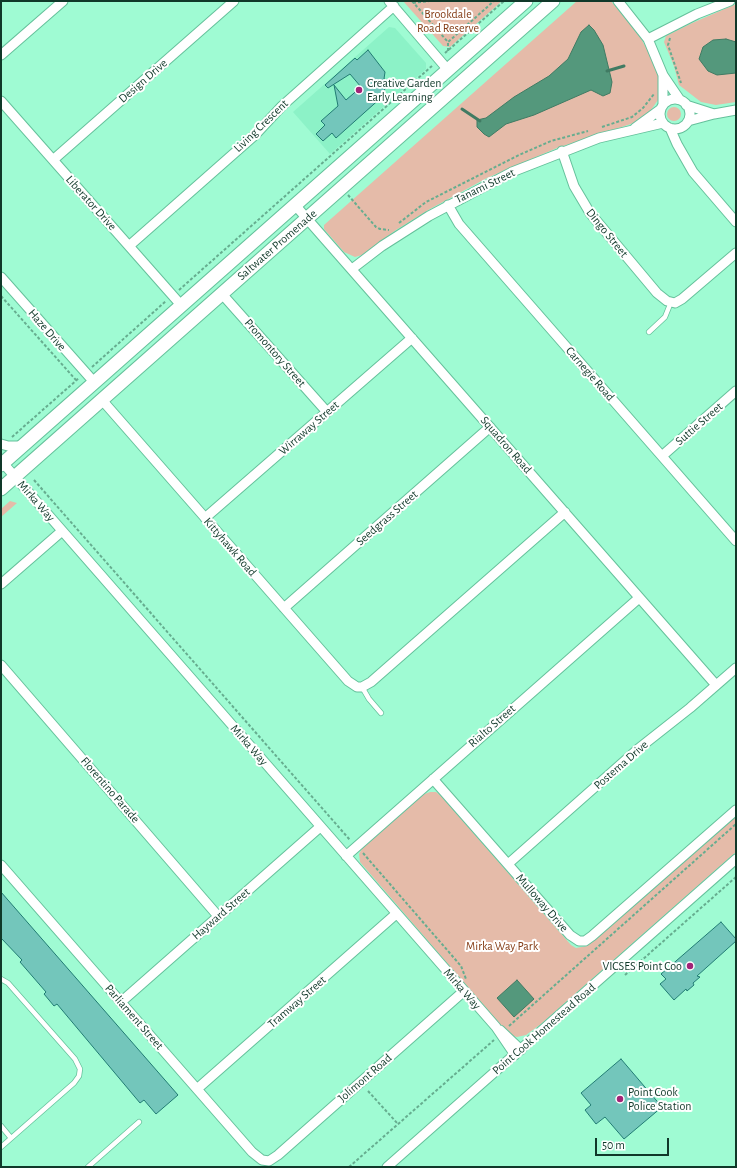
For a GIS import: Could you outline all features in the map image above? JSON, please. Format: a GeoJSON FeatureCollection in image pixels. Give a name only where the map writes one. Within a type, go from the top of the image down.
{"type":"FeatureCollection","features":[{"type":"Feature","properties":{"kind":"street"},"geometry":{"type":"LineString","coordinates":[[1,55],[63,1]]}},
{"type":"Feature","properties":{"kind":"street","name":"Design Drive"},"geometry":{"type":"LineString","coordinates":[[53,160],[234,1]]}},
{"type":"Feature","properties":{"kind":"street","name":"Saltwater Promenade"},"geometry":{"type":"LineString","coordinates":[[2,464],[294,205],[325,169],[448,70],[526,1]]}},
{"type":"Feature","properties":{"kind":"street","name":"Saltwater Promenade"},"geometry":{"type":"LineString","coordinates":[[1,489],[553,1]]}},
{"type":"Feature","properties":{"kind":"street"},"geometry":{"type":"LineString","coordinates":[[618,1],[648,39],[663,75],[667,90],[662,107],[661,119],[667,126],[694,172],[736,222]]}},
{"type":"Feature","properties":{"kind":"street"},"geometry":{"type":"LineString","coordinates":[[648,39],[696,14],[730,1]]}},
{"type":"Feature","properties":{"kind":"street"},"geometry":{"type":"LineString","coordinates":[[391,4],[448,70],[452,80],[450,92]]}},
{"type":"Feature","properties":{"kind":"street","name":"Living Crescent"},"geometry":{"type":"LineString","coordinates":[[129,246],[256,134],[282,106],[391,4]]}},
{"type":"Feature","properties":{"kind":"street"},"geometry":{"type":"LineString","coordinates":[[667,90],[683,102],[689,112],[685,124],[682,151]]}},
{"type":"Feature","properties":{"kind":"street"},"geometry":{"type":"LineString","coordinates":[[662,107],[670,100],[683,102],[714,114]]}},
{"type":"Feature","properties":{"kind":"street","name":"Liberator Drive"},"geometry":{"type":"LineString","coordinates":[[1,101],[181,305]]}},
{"type":"Feature","properties":{"kind":"street","name":"Tanami Street"},"geometry":{"type":"LineString","coordinates":[[632,130],[662,107]]}},
{"type":"Feature","properties":{"kind":"street"},"geometry":{"type":"LineString","coordinates":[[667,126],[685,124],[714,114],[736,110]]}},
{"type":"Feature","properties":{"kind":"street","name":"Tanami Street"},"geometry":{"type":"LineString","coordinates":[[352,269],[406,230],[493,181],[562,151],[599,138],[632,130],[667,126]]}},
{"type":"Feature","properties":{"kind":"street","name":"Dingo Street"},"geometry":{"type":"LineString","coordinates":[[562,151],[574,186],[590,213],[657,293],[671,302]]}},
{"type":"Feature","properties":{"kind":"street","name":"Squadron Road"},"geometry":{"type":"LineString","coordinates":[[294,205],[352,269],[716,686]]}},
{"type":"Feature","properties":{"kind":"street","name":"Carnegie Road"},"geometry":{"type":"LineString","coordinates":[[448,205],[459,224],[662,456],[734,535]]}},
{"type":"Feature","properties":{"kind":"street"},"geometry":{"type":"LineString","coordinates":[[671,302],[678,302],[687,296],[736,253]]}},
{"type":"Feature","properties":{"kind":"street","name":"Haze Drive"},"geometry":{"type":"LineString","coordinates":[[1,277],[94,382]]}},
{"type":"Feature","properties":{"kind":"street","name":"Promontory Street"},"geometry":{"type":"LineString","coordinates":[[222,294],[327,412]]}},
{"type":"Feature","properties":{"kind":"street","name":"Wirraway Street"},"geometry":{"type":"LineString","coordinates":[[205,518],[412,338]]}},
{"type":"Feature","properties":{"kind":"street","name":"Suttie Street"},"geometry":{"type":"LineString","coordinates":[[662,456],[736,391]]}},
{"type":"Feature","properties":{"kind":"street","name":"Kittyhawk Road"},"geometry":{"type":"LineString","coordinates":[[102,400],[348,681],[357,688],[362,688]]}},
{"type":"Feature","properties":{"kind":"street","name":"Seedgrass Street"},"geometry":{"type":"LineString","coordinates":[[284,608],[490,427]]}},
{"type":"Feature","properties":{"kind":"street"},"geometry":{"type":"LineString","coordinates":[[1,444],[8,446],[22,446]]}},
{"type":"Feature","properties":{"kind":"street","name":"Mirka Way"},"geometry":{"type":"LineString","coordinates":[[2,464],[62,530],[518,1052]]}},
{"type":"Feature","properties":{"kind":"street"},"geometry":{"type":"LineString","coordinates":[[362,688],[371,682],[565,512]]}},
{"type":"Feature","properties":{"kind":"street"},"geometry":{"type":"LineString","coordinates":[[1,584],[62,530]]}},
{"type":"Feature","properties":{"kind":"street","name":"Rialto Street"},"geometry":{"type":"LineString","coordinates":[[346,856],[639,598]]}},
{"type":"Feature","properties":{"kind":"street","name":"Florentino Parade"},"geometry":{"type":"LineString","coordinates":[[1,665],[218,916]]}},
{"type":"Feature","properties":{"kind":"street","name":"Postema Drive"},"geometry":{"type":"LineString","coordinates":[[508,864],[638,749],[736,668]]}},
{"type":"Feature","properties":{"kind":"street","name":"Mulloway Drive"},"geometry":{"type":"LineString","coordinates":[[433,779],[570,935],[576,940],[582,942],[592,936],[736,810]]}},
{"type":"Feature","properties":{"kind":"street","name":"Hayward Street"},"geometry":{"type":"LineString","coordinates":[[121,1002],[320,827]]}},
{"type":"Feature","properties":{"kind":"street","name":"Point Cook Homestead Road"},"geometry":{"type":"LineString","coordinates":[[387,1167],[736,859]]}},
{"type":"Feature","properties":{"kind":"street","name":"Parliament Street"},"geometry":{"type":"LineString","coordinates":[[1,865],[252,1152],[266,1164]]}},
{"type":"Feature","properties":{"kind":"street","name":"Tramway Street"},"geometry":{"type":"LineString","coordinates":[[197,1089],[396,914]]}},
{"type":"Feature","properties":{"kind":"street","name":"Jolimont Road"},"geometry":{"type":"LineString","coordinates":[[266,1164],[464,991]]}},
{"type":"Feature","properties":{"kind":"lane"},"geometry":{"type":"LineString","coordinates":[[649,332],[665,317],[671,302]]}},
{"type":"Feature","properties":{"kind":"lane","name":"Kittyhawk Road"},"geometry":{"type":"LineString","coordinates":[[362,688],[368,699],[381,713]]}},
{"type":"Feature","properties":{"kind":"lane"},"geometry":{"type":"LineString","coordinates":[[1,979],[8,983],[75,1060],[80,1069],[79,1076],[74,1083],[1,1147]]}},
{"type":"Feature","properties":{"kind":"lane"},"geometry":{"type":"LineString","coordinates":[[88,1167],[139,1122]]}},
{"type":"Feature","properties":{"kind":"lane"},"geometry":{"type":"LineString","coordinates":[[1,1126],[12,1138]]}},
{"type":"Feature","properties":{"kind":"path"},"geometry":{"type":"LineString","coordinates":[[412,2],[429,1]]}},
{"type":"Feature","properties":{"kind":"path"},"geometry":{"type":"LineString","coordinates":[[448,42],[494,1]]}},
{"type":"Feature","properties":{"kind":"path"},"geometry":{"type":"LineString","coordinates":[[11,438],[172,295],[325,169],[439,59],[504,1]]}},
{"type":"Feature","properties":{"kind":"path"},"geometry":{"type":"LineString","coordinates":[[412,2],[448,42],[448,51]]}},
{"type":"Feature","properties":{"kind":"path"},"geometry":{"type":"LineString","coordinates":[[600,127],[632,116],[643,108],[654,93],[682,88],[677,68],[668,45],[671,37]]}},
{"type":"Feature","properties":{"kind":"path"},"geometry":{"type":"LineString","coordinates":[[396,225],[426,202],[519,155],[551,142],[593,130]]}},
{"type":"Feature","properties":{"kind":"path"},"geometry":{"type":"LineString","coordinates":[[342,188],[376,227],[385,230],[392,228]]}},
{"type":"Feature","properties":{"kind":"path"},"geometry":{"type":"LineString","coordinates":[[1,296],[76,381]]}},
{"type":"Feature","properties":{"kind":"path"},"geometry":{"type":"LineString","coordinates":[[34,480],[461,966],[466,978],[472,984]]}},
{"type":"Feature","properties":{"kind":"path"},"geometry":{"type":"LineString","coordinates":[[349,1167],[499,1031],[736,824]]}},
{"type":"Feature","properties":{"kind":"path"},"geometry":{"type":"LineString","coordinates":[[625,974],[736,877]]}},
{"type":"Feature","properties":{"kind":"path"},"geometry":{"type":"LineString","coordinates":[[368,1091],[398,1124]]}},
{"type":"Feature","properties":{"kind":"shaded area"},"geometry":{"type":"Polygon","coordinates":[[[589,25],[594,30],[603,45],[612,82],[610,93],[603,96],[591,90],[534,115],[506,124],[489,137],[477,127],[477,120],[486,118],[514,97],[549,76],[568,59],[581,32],[589,25]]]}},
{"type":"Feature","properties":{"kind":"shaded area","name":"Creative Garden Early Learning"},"geometry":{"type":"Polygon","coordinates":[[[389,27],[395,28],[426,63],[426,69],[330,154],[293,112],[389,27]]]}},
{"type":"Feature","properties":{"kind":"shaded area"},"geometry":{"type":"Polygon","coordinates":[[[726,39],[736,42],[736,73],[717,75],[708,71],[699,59],[703,47],[713,40],[726,39]]]}},
{"type":"Feature","properties":{"kind":"shaded area"},"geometry":{"type":"Polygon","coordinates":[[[517,980],[534,999],[514,1017],[497,998],[517,980]]]}},
{"type":"Feature","properties":{"kind":"green space","name":"Brookdale Road Reserve"},"geometry":{"type":"Polygon","coordinates":[[[403,1],[502,1],[450,47],[443,46],[403,1]]]}},
{"type":"Feature","properties":{"kind":"green space"},"geometry":{"type":"Polygon","coordinates":[[[577,1],[611,1],[638,33],[649,53],[658,75],[660,94],[651,110],[637,122],[557,148],[487,178],[430,209],[396,230],[362,255],[355,257],[344,252],[324,229],[324,225],[577,1]]]}},
{"type":"Feature","properties":{"kind":"green space"},"geometry":{"type":"Polygon","coordinates":[[[736,4],[736,102],[716,105],[701,102],[679,85],[674,66],[664,42],[666,36],[736,4]]]}},
{"type":"Feature","properties":{"kind":"green space"},"geometry":{"type":"Polygon","coordinates":[[[671,107],[677,107],[681,111],[681,117],[677,121],[671,121],[667,117],[667,111],[671,107]]]}},
{"type":"Feature","properties":{"kind":"green space"},"geometry":{"type":"Polygon","coordinates":[[[10,501],[17,503],[1,517],[1,509],[10,501]]]}},
{"type":"Feature","properties":{"kind":"green space","name":"Mirka Way Park"},"geometry":{"type":"Polygon","coordinates":[[[430,792],[436,792],[442,797],[571,945],[576,948],[587,946],[736,815],[736,852],[541,1024],[526,1035],[517,1037],[513,1036],[503,1028],[360,862],[359,854],[363,847],[422,795],[430,792]]]}},
{"type":"Feature","properties":{"kind":"building"},"geometry":{"type":"Polygon","coordinates":[[[368,50],[385,72],[384,79],[387,80],[383,96],[336,138],[332,133],[323,141],[316,134],[325,125],[321,121],[338,106],[334,85],[346,100],[361,87],[350,74],[328,88],[325,85],[355,58],[357,60],[368,50]]]}},
{"type":"Feature","properties":{"kind":"building"},"geometry":{"type":"Polygon","coordinates":[[[1,892],[178,1095],[156,1114],[144,1100],[140,1103],[57,1004],[54,1006],[44,994],[46,992],[20,962],[22,960],[1,938],[1,892]]]}},
{"type":"Feature","properties":{"kind":"building","name":"VICSES Point Coo"},"geometry":{"type":"Polygon","coordinates":[[[721,922],[736,939],[736,941],[697,976],[700,977],[693,983],[694,985],[687,991],[686,989],[674,1000],[660,984],[666,979],[661,974],[721,922]]]}},
{"type":"Feature","properties":{"kind":"building","name":"Point Cook Police Station"},"geometry":{"type":"Polygon","coordinates":[[[621,1059],[662,1107],[624,1139],[605,1117],[596,1124],[585,1110],[591,1105],[581,1093],[621,1059]]]}},
{"type":"Feature","properties":{"kind":"waterway"},"geometry":{"type":"LineString","coordinates":[[607,71],[624,66]]}},
{"type":"Feature","properties":{"kind":"waterway"},"geometry":{"type":"LineString","coordinates":[[462,109],[480,121]]}},
{"type":"Feature","properties":{"kind":"place","name":"Creative Garden Early Learning"},"geometry":{"type":"Point","coordinates":[359,90]}},
{"type":"Feature","properties":{"kind":"place","name":"VICSES Point Coo"},"geometry":{"type":"Point","coordinates":[690,966]}},
{"type":"Feature","properties":{"kind":"place","name":"Point Cook Police Station"},"geometry":{"type":"Point","coordinates":[620,1099]}}]}
